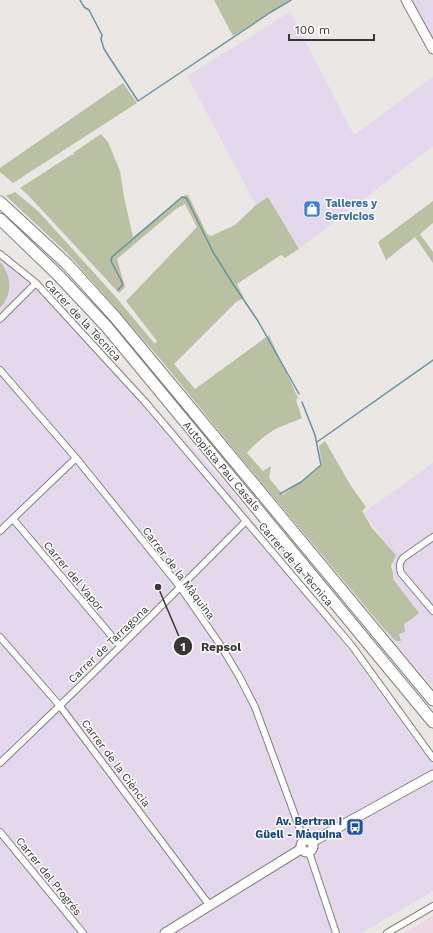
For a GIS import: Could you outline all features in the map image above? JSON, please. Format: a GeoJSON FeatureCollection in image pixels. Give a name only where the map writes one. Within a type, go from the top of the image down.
{"type":"FeatureCollection","features":[{"type":"Feature","properties":{"kind":"highway","name":"Autopista Pau Casals"},"geometry":{"type":"LineString","coordinates":[[0,202],[67,264],[115,317],[433,700]]}},
{"type":"Feature","properties":{"kind":"highway","name":"Autopista Pau Casals"},"geometry":{"type":"LineString","coordinates":[[0,219],[58,275],[106,326],[433,722]]}},
{"type":"Feature","properties":{"kind":"street"},"geometry":{"type":"LineString","coordinates":[[406,0],[433,49]]}},
{"type":"Feature","properties":{"kind":"street","name":"Carrer de la Tècnica"},"geometry":{"type":"LineString","coordinates":[[0,254],[36,283],[146,403],[352,646],[433,758]]}},
{"type":"Feature","properties":{"kind":"street"},"geometry":{"type":"LineString","coordinates":[[0,319],[36,283]]}},
{"type":"Feature","properties":{"kind":"street","name":"Carrer de la Màquina"},"geometry":{"type":"LineString","coordinates":[[0,370],[76,458],[181,588],[221,646],[255,707],[308,841]]}},
{"type":"Feature","properties":{"kind":"street"},"geometry":{"type":"LineString","coordinates":[[0,531],[76,458]]}},
{"type":"Feature","properties":{"kind":"street","name":"Carrer del Vapor"},"geometry":{"type":"LineString","coordinates":[[13,519],[120,646]]}},
{"type":"Feature","properties":{"kind":"street","name":"Carrer de Tarragona"},"geometry":{"type":"LineString","coordinates":[[0,763],[181,588],[246,521]]}},
{"type":"Feature","properties":{"kind":"street"},"geometry":{"type":"LineString","coordinates":[[433,537],[403,558],[399,567],[401,573],[433,611]]}},
{"type":"Feature","properties":{"kind":"street","name":"Carrer de la Ciència"},"geometry":{"type":"LineString","coordinates":[[0,637],[60,706],[210,906]]}},
{"type":"Feature","properties":{"kind":"street"},"geometry":{"type":"LineString","coordinates":[[165,933],[305,851],[313,848],[308,841],[433,775]]}},
{"type":"Feature","properties":{"kind":"street","name":"Carrer del Progrés"},"geometry":{"type":"LineString","coordinates":[[0,832],[83,933]]}},
{"type":"Feature","properties":{"kind":"street"},"geometry":{"type":"LineString","coordinates":[[305,851],[336,933]]}},
{"type":"Feature","properties":{"kind":"street"},"geometry":{"type":"LineString","coordinates":[[387,933],[433,906]]}},
{"type":"Feature","properties":{"kind":"shaded area"},"geometry":{"type":"Polygon","coordinates":[[[412,0],[433,0],[433,42],[412,0]]]}},
{"type":"Feature","properties":{"kind":"shaded area"},"geometry":{"type":"Polygon","coordinates":[[[290,12],[354,135],[433,77],[433,146],[299,249],[268,197],[256,205],[187,76],[290,12]]]}},
{"type":"Feature","properties":{"kind":"shaded area"},"geometry":{"type":"Polygon","coordinates":[[[0,251],[59,300],[230,489],[433,765],[433,891],[362,933],[0,933],[0,251]]]}},
{"type":"Feature","properties":{"kind":"shaded area"},"geometry":{"type":"Polygon","coordinates":[[[433,463],[433,687],[390,637],[412,619],[393,579],[393,552],[363,513],[433,463]]]}},
{"type":"Feature","properties":{"kind":"shaded area"},"geometry":{"type":"Polygon","coordinates":[[[433,916],[433,933],[405,933],[433,916]]]}},
{"type":"Feature","properties":{"kind":"green space"},"geometry":{"type":"Polygon","coordinates":[[[214,0],[289,0],[233,36],[214,0]]]}},
{"type":"Feature","properties":{"kind":"green space"},"geometry":{"type":"Polygon","coordinates":[[[123,83],[137,103],[13,183],[0,172],[0,168],[123,83]]]}},
{"type":"Feature","properties":{"kind":"green space"},"geometry":{"type":"Polygon","coordinates":[[[101,134],[108,142],[120,171],[133,237],[185,195],[188,195],[207,234],[211,236],[235,225],[256,205],[268,197],[299,249],[285,258],[281,255],[237,284],[244,298],[236,302],[174,364],[195,389],[269,335],[298,398],[296,400],[302,418],[270,433],[254,445],[247,453],[263,471],[271,466],[269,478],[283,495],[322,465],[319,446],[325,441],[351,486],[366,507],[362,511],[372,528],[396,555],[391,566],[393,579],[419,613],[404,624],[405,632],[399,634],[401,641],[396,641],[385,630],[161,360],[69,255],[6,196],[15,192],[38,211],[114,295],[155,344],[157,341],[126,301],[197,227],[185,204],[176,209],[117,259],[125,287],[119,293],[20,188],[71,155],[74,155],[73,153],[101,134]]]}},
{"type":"Feature","properties":{"kind":"green space"},"geometry":{"type":"Polygon","coordinates":[[[433,201],[433,223],[420,234],[433,252],[433,263],[415,237],[386,260],[378,242],[433,201]]]}},
{"type":"Feature","properties":{"kind":"green space"},"geometry":{"type":"Polygon","coordinates":[[[0,262],[9,279],[9,291],[0,308],[0,262]]]}},
{"type":"Feature","properties":{"kind":"waterway"},"geometry":{"type":"LineString","coordinates":[[80,0],[84,7],[89,10],[102,35],[101,39],[104,49],[138,101],[291,0]]}},
{"type":"Feature","properties":{"kind":"waterway"},"geometry":{"type":"LineString","coordinates":[[118,290],[123,284],[111,261],[112,257],[182,197],[186,198],[213,252],[258,321],[299,394]]}},
{"type":"Feature","properties":{"kind":"waterway"},"geometry":{"type":"LineString","coordinates":[[317,442],[433,360]]}},
{"type":"Feature","properties":{"kind":"waterway"},"geometry":{"type":"LineString","coordinates":[[280,494],[301,482],[321,465],[315,435],[302,402]]}},
{"type":"Feature","properties":{"kind":"place","name":"Talleres y Servicios"},"geometry":{"type":"Point","coordinates":[312,209]}},
{"type":"Feature","properties":{"kind":"place","name":"Repsol"},"geometry":{"type":"Point","coordinates":[158,587]}},
{"type":"Feature","properties":{"kind":"place","name":"Av. Bertran i Güell - Màquina"},"geometry":{"type":"Point","coordinates":[355,827]}}]}
